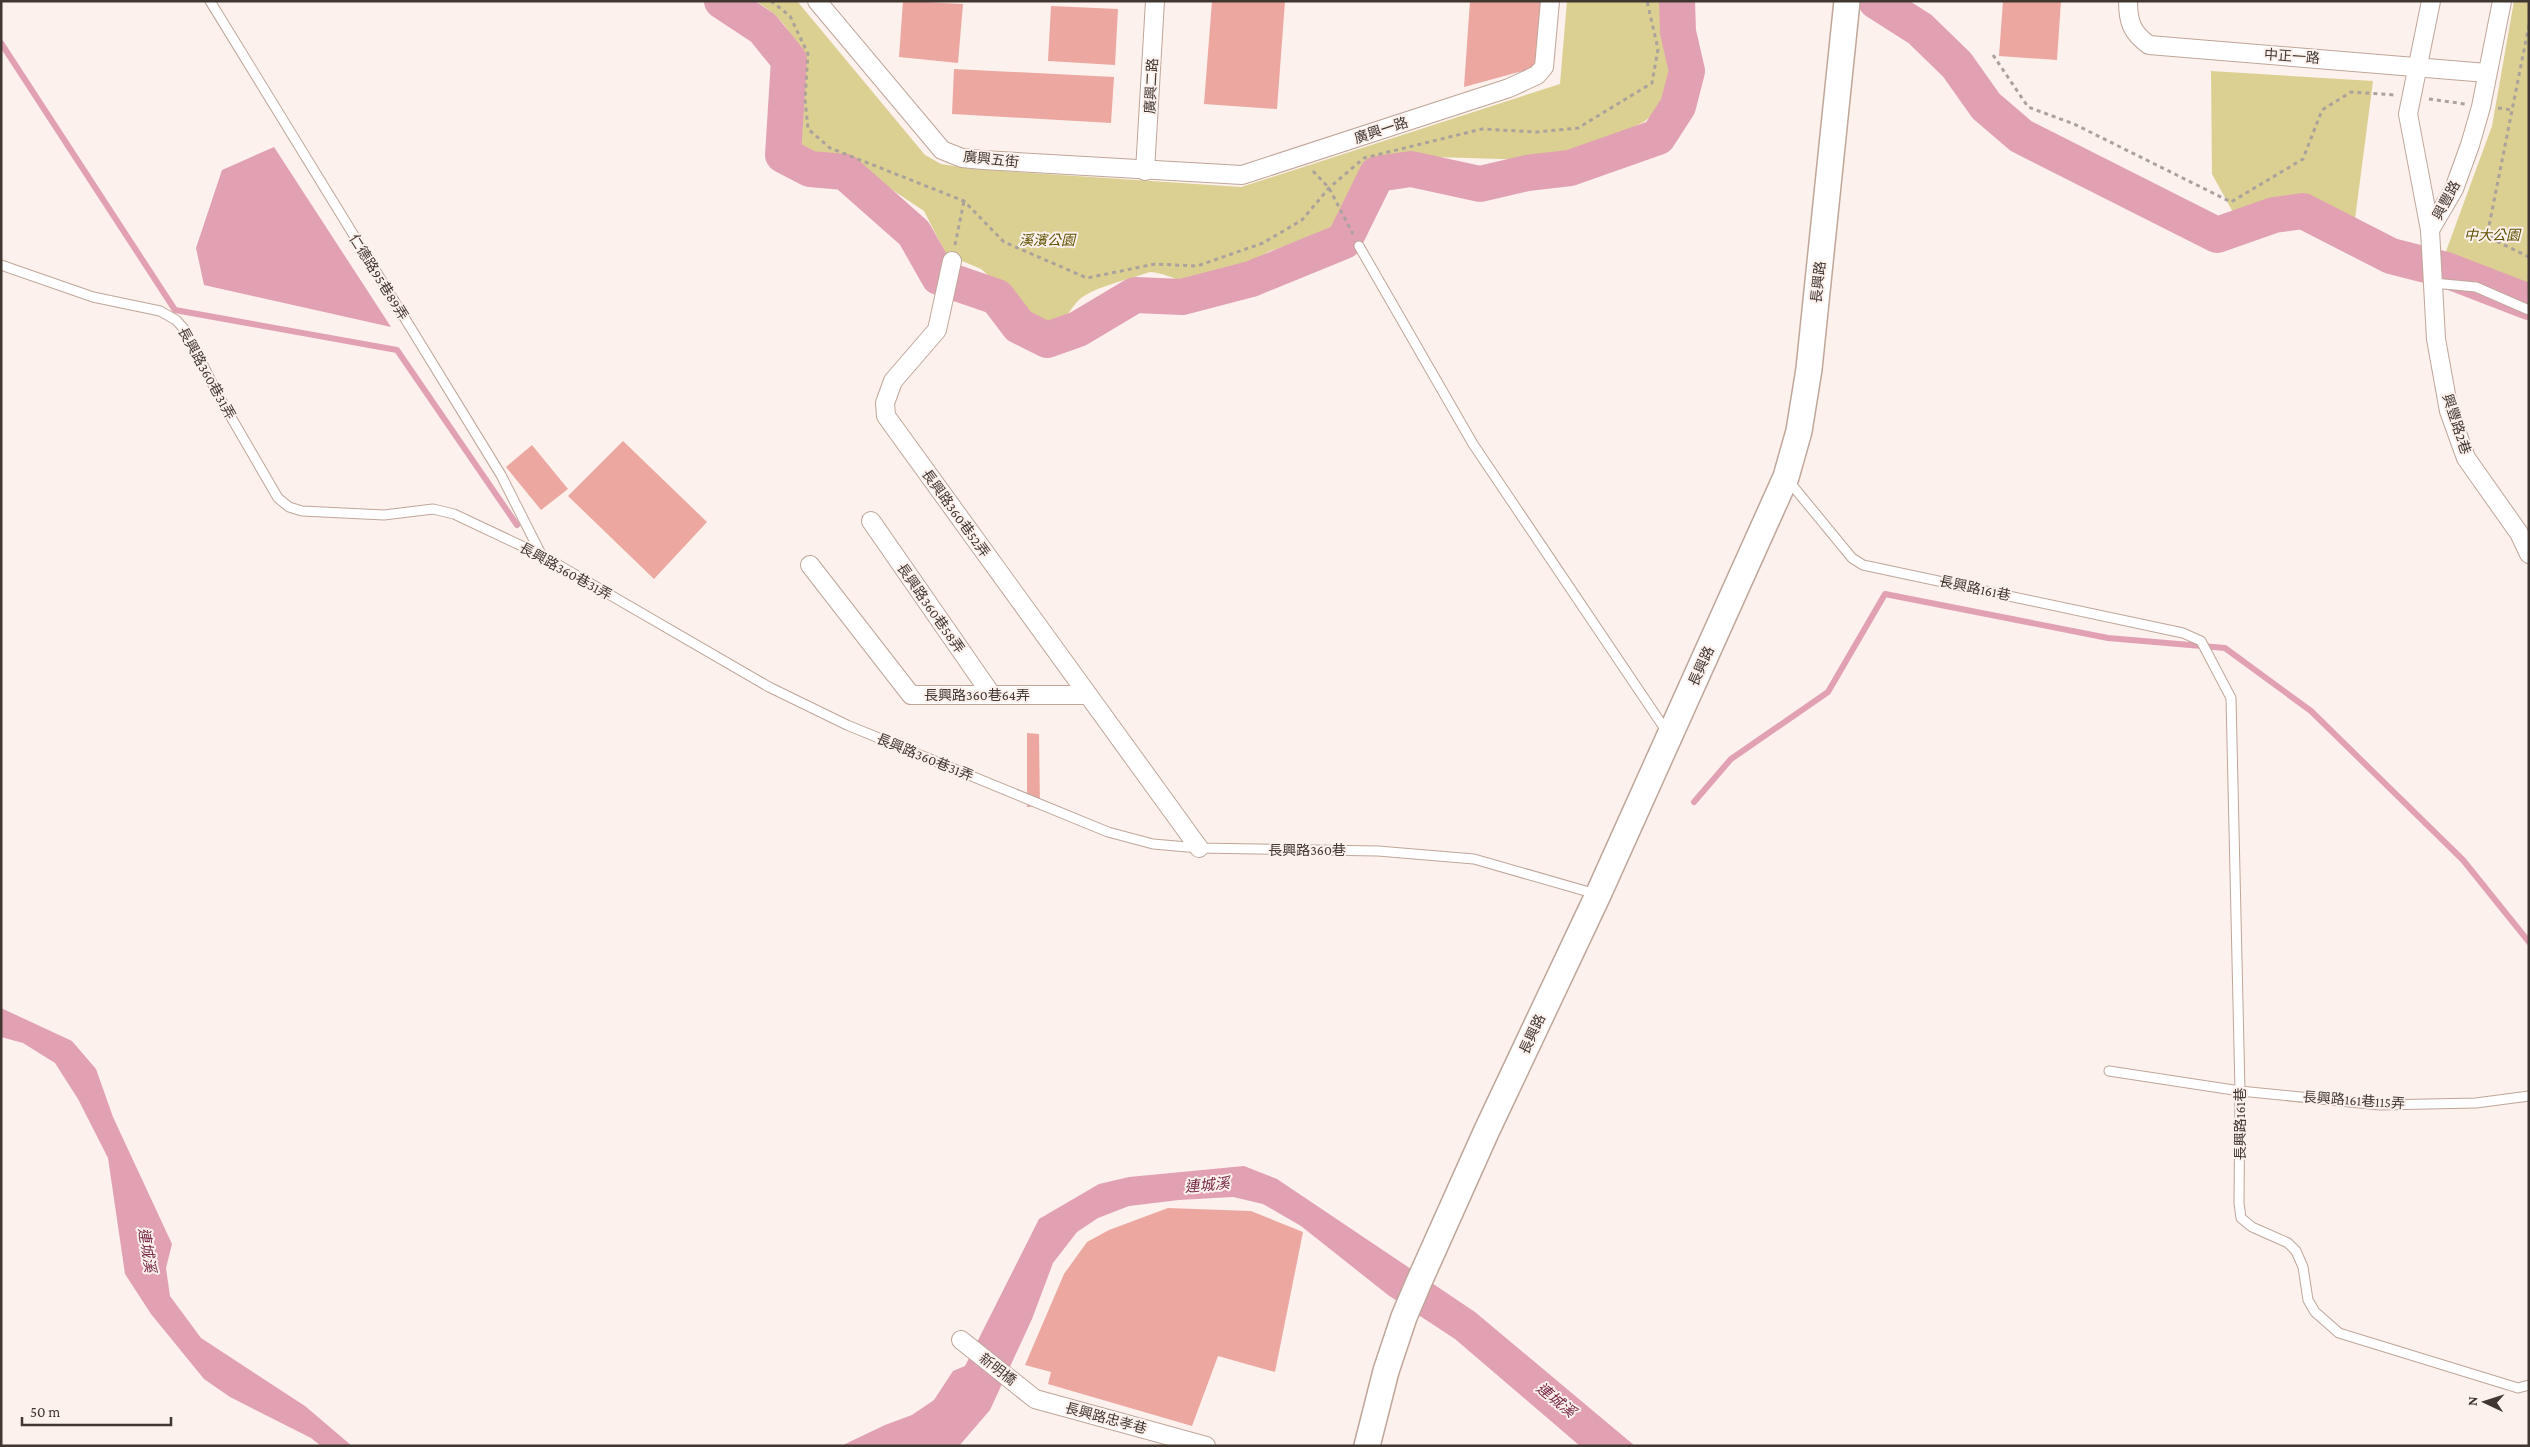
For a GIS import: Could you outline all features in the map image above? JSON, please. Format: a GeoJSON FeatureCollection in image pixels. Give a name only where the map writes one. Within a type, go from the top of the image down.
{"type":"FeatureCollection","features":[{"type":"Feature","properties":{"kind":"main road","name":"長興路"},"geometry":{"type":"LineString","coordinates":[[1368,1446],[1386,1371],[1415,1291],[1487,1130],[1598,895],[1786,477],[1799,431],[1809,369],[1846,5]]}},
{"type":"Feature","properties":{"kind":"street","name":"廣興五街"},"geometry":{"type":"LineString","coordinates":[[818,1],[942,150],[962,158],[1145,170]]}},
{"type":"Feature","properties":{"kind":"street","name":"廣興二路"},"geometry":{"type":"LineString","coordinates":[[1145,170],[1155,1]]}},
{"type":"Feature","properties":{"kind":"street","name":"廣興一路"},"geometry":{"type":"LineString","coordinates":[[1145,170],[1242,175],[1509,88],[1537,75],[1544,67],[1550,1]]}},
{"type":"Feature","properties":{"kind":"street","name":"中正一路"},"geometry":{"type":"LineString","coordinates":[[2128,1],[2128,20],[2137,36],[2149,45],[2487,73]]}},
{"type":"Feature","properties":{"kind":"street","name":"興豐路"},"geometry":{"type":"LineString","coordinates":[[2430,230],[2408,114],[2431,1]]}},
{"type":"Feature","properties":{"kind":"street","name":"興豐路"},"geometry":{"type":"LineString","coordinates":[[2430,230],[2454,189],[2481,107],[2502,1]]}},
{"type":"Feature","properties":{"kind":"street","name":"興豐路2巷"},"geometry":{"type":"LineString","coordinates":[[2430,230],[2436,339],[2449,411],[2466,458],[2519,534],[2529,554]]}},
{"type":"Feature","properties":{"kind":"street","name":"長興路360巷52弄"},"geometry":{"type":"LineString","coordinates":[[952,260],[937,330],[893,381],[885,403],[886,416],[1088,694]]}},
{"type":"Feature","properties":{"kind":"street","name":"長興路360巷58弄"},"geometry":{"type":"LineString","coordinates":[[871,521],[992,694]]}},
{"type":"Feature","properties":{"kind":"street","name":"長興路360巷64弄"},"geometry":{"type":"LineString","coordinates":[[810,565],[911,694],[1088,694]]}},
{"type":"Feature","properties":{"kind":"street"},"geometry":{"type":"LineString","coordinates":[[1088,694],[1199,848]]}},
{"type":"Feature","properties":{"kind":"street","name":"新明橋"},"geometry":{"type":"LineString","coordinates":[[961,1340],[1035,1399]]}},
{"type":"Feature","properties":{"kind":"street","name":"長興路忠孝巷"},"geometry":{"type":"LineString","coordinates":[[1035,1399],[1206,1446]]}},
{"type":"Feature","properties":{"kind":"lane","name":"仁德路95巷89弄"},"geometry":{"type":"LineString","coordinates":[[210,1],[501,475],[543,556]]}},
{"type":"Feature","properties":{"kind":"lane"},"geometry":{"type":"LineString","coordinates":[[1359,246],[1474,444],[1670,737]]}},
{"type":"Feature","properties":{"kind":"lane","name":"長興路360巷31弄"},"geometry":{"type":"LineString","coordinates":[[1,264],[94,298],[160,311],[176,320],[186,331],[217,393],[278,498],[289,507],[302,511],[384,515],[433,509],[470,521],[543,556],[769,687],[847,725],[1108,832],[1153,844],[1199,848]]}},
{"type":"Feature","properties":{"kind":"lane"},"geometry":{"type":"LineString","coordinates":[[2433,280],[2476,287],[2529,310]]}},
{"type":"Feature","properties":{"kind":"lane","name":"長興路161巷"},"geometry":{"type":"LineString","coordinates":[[1786,477],[1852,558],[1863,565],[2183,633],[2201,641],[2219,672],[2230,698],[2240,1091],[2239,1203],[2241,1218],[2252,1227],[2288,1242],[2296,1251],[2303,1267],[2308,1300],[2315,1312],[2339,1333],[2518,1388],[2529,1385]]}},
{"type":"Feature","properties":{"kind":"lane","name":"長興路360巷"},"geometry":{"type":"LineString","coordinates":[[1199,848],[1378,851],[1474,859],[1598,895]]}},
{"type":"Feature","properties":{"kind":"lane","name":"長興路161巷115弄"},"geometry":{"type":"LineString","coordinates":[[2109,1072],[2240,1091],[2380,1105],[2476,1102],[2529,1096]]}},
{"type":"Feature","properties":{"kind":"path"},"geometry":{"type":"LineString","coordinates":[[2529,25],[2488,231],[2494,240],[2529,257]]}},
{"type":"Feature","properties":{"kind":"path"},"geometry":{"type":"LineString","coordinates":[[1993,55],[2028,107],[2074,124],[2231,202],[2303,159],[2322,110],[2351,92],[2412,96],[2512,110]]}},
{"type":"Feature","properties":{"kind":"path"},"geometry":{"type":"LineString","coordinates":[[1300,157],[1330,188],[1359,246]]}},
{"type":"Feature","properties":{"kind":"path"},"geometry":{"type":"LineString","coordinates":[[952,260],[964,201]]}},
{"type":"Feature","properties":{"kind":"green space","name":"溪濱公園"},"geometry":{"type":"Polygon","coordinates":[[[755,1],[797,1],[925,155],[941,164],[972,169],[1241,187],[1560,84],[1567,1],[1664,1],[1666,22],[1678,55],[1676,81],[1671,98],[1644,122],[1592,146],[1566,155],[1534,160],[1400,156],[1381,159],[1363,177],[1353,208],[1322,235],[1270,251],[1205,286],[1198,286],[1150,272],[1108,285],[1084,296],[1064,320],[1054,326],[1047,327],[981,269],[946,254],[924,211],[858,167],[834,159],[802,159],[796,156],[792,134],[797,72],[796,53],[791,35],[778,18],[755,1]]]}},
{"type":"Feature","properties":{"kind":"green space","name":"中大公園"},"geometry":{"type":"Polygon","coordinates":[[[2514,1],[2529,1],[2529,292],[2445,254],[2492,126],[2514,1]]]}},
{"type":"Feature","properties":{"kind":"green space"},"geometry":{"type":"Polygon","coordinates":[[[2211,71],[2373,81],[2355,219],[2310,198],[2234,214],[2212,174],[2211,71]]]}},
{"type":"Feature","properties":{"kind":"water"},"geometry":{"type":"Polygon","coordinates":[[[274,147],[391,327],[204,285],[196,248],[222,170],[274,147]]]}},
{"type":"Feature","properties":{"kind":"water","name":"連城溪"},"geometry":{"type":"Polygon","coordinates":[[[1,1008],[72,1041],[96,1069],[113,1117],[172,1244],[166,1268],[170,1296],[201,1338],[305,1406],[352,1446],[321,1446],[311,1438],[230,1397],[204,1379],[151,1314],[125,1274],[108,1158],[78,1099],[55,1063],[23,1043],[1,1037],[1,1008]]]}},
{"type":"Feature","properties":{"kind":"water","name":"連城溪"},"geometry":{"type":"Polygon","coordinates":[[[1244,1166],[1277,1179],[1475,1312],[1635,1446],[1580,1446],[1455,1339],[1388,1295],[1301,1226],[1263,1204],[1233,1197],[1179,1200],[1129,1206],[1098,1218],[1077,1232],[1053,1263],[1032,1319],[990,1410],[959,1446],[841,1446],[885,1425],[912,1415],[934,1400],[953,1371],[965,1366],[1039,1219],[1099,1184],[1129,1177],[1244,1166]]]}},
{"type":"Feature","properties":{"kind":"building"},"geometry":{"type":"Polygon","coordinates":[[[903,1],[963,4],[958,63],[899,57],[903,1]]]}},
{"type":"Feature","properties":{"kind":"building"},"geometry":{"type":"Polygon","coordinates":[[[1212,1],[1285,1],[1277,109],[1204,104],[1212,1]]]}},
{"type":"Feature","properties":{"kind":"building"},"geometry":{"type":"Polygon","coordinates":[[[1470,1],[1544,1],[1536,64],[1526,70],[1464,87],[1470,1]]]}},
{"type":"Feature","properties":{"kind":"building"},"geometry":{"type":"Polygon","coordinates":[[[2003,1],[2061,1],[2057,60],[1999,56],[2003,1]]]}},
{"type":"Feature","properties":{"kind":"building"},"geometry":{"type":"Polygon","coordinates":[[[1051,6],[1118,9],[1115,65],[1048,61],[1051,6]]]}},
{"type":"Feature","properties":{"kind":"building"},"geometry":{"type":"Polygon","coordinates":[[[954,69],[1114,77],[1111,123],[952,114],[954,69]]]}},
{"type":"Feature","properties":{"kind":"building"},"geometry":{"type":"Polygon","coordinates":[[[623,441],[707,522],[654,579],[568,496],[623,441]]]}},
{"type":"Feature","properties":{"kind":"building"},"geometry":{"type":"Polygon","coordinates":[[[532,445],[568,489],[541,510],[506,467],[532,445]]]}},
{"type":"Feature","properties":{"kind":"building"},"geometry":{"type":"Polygon","coordinates":[[[1027,733],[1039,734],[1040,806],[1027,807],[1027,733]]]}},
{"type":"Feature","properties":{"kind":"building"},"geometry":{"type":"Polygon","coordinates":[[[1168,1208],[1251,1211],[1303,1232],[1275,1372],[1218,1356],[1192,1426],[1048,1384],[1051,1372],[1025,1365],[1064,1274],[1087,1242],[1109,1230],[1168,1208]]]}},
{"type":"Feature","properties":{"kind":"waterway"},"geometry":{"type":"LineString","coordinates":[[722,1],[763,28],[789,60],[783,155],[810,169],[845,172],[914,233],[939,277],[997,297],[1019,326],[1047,340],[1078,329],[1135,295],[1182,297],[1251,279],[1344,241],[1377,174],[1411,169],[1480,184],[1527,173],[1570,168],[1658,137],[1678,106],[1687,71],[1678,32],[1677,1]]}},
{"type":"Feature","properties":{"kind":"waterway"},"geometry":{"type":"LineString","coordinates":[[1876,1],[1920,29],[1957,65],[1986,106],[2021,136],[2217,235],[2274,215],[2303,211],[2391,256],[2446,270],[2529,302]]}},
{"type":"Feature","properties":{"kind":"waterway"},"geometry":{"type":"LineString","coordinates":[[1,43],[175,310],[397,350],[517,525]]}},
{"type":"Feature","properties":{"kind":"waterway"},"geometry":{"type":"LineString","coordinates":[[1694,802],[1731,759],[1828,692],[1885,594],[2108,638],[2225,648],[2311,711],[2463,860],[2529,942]]}}]}
